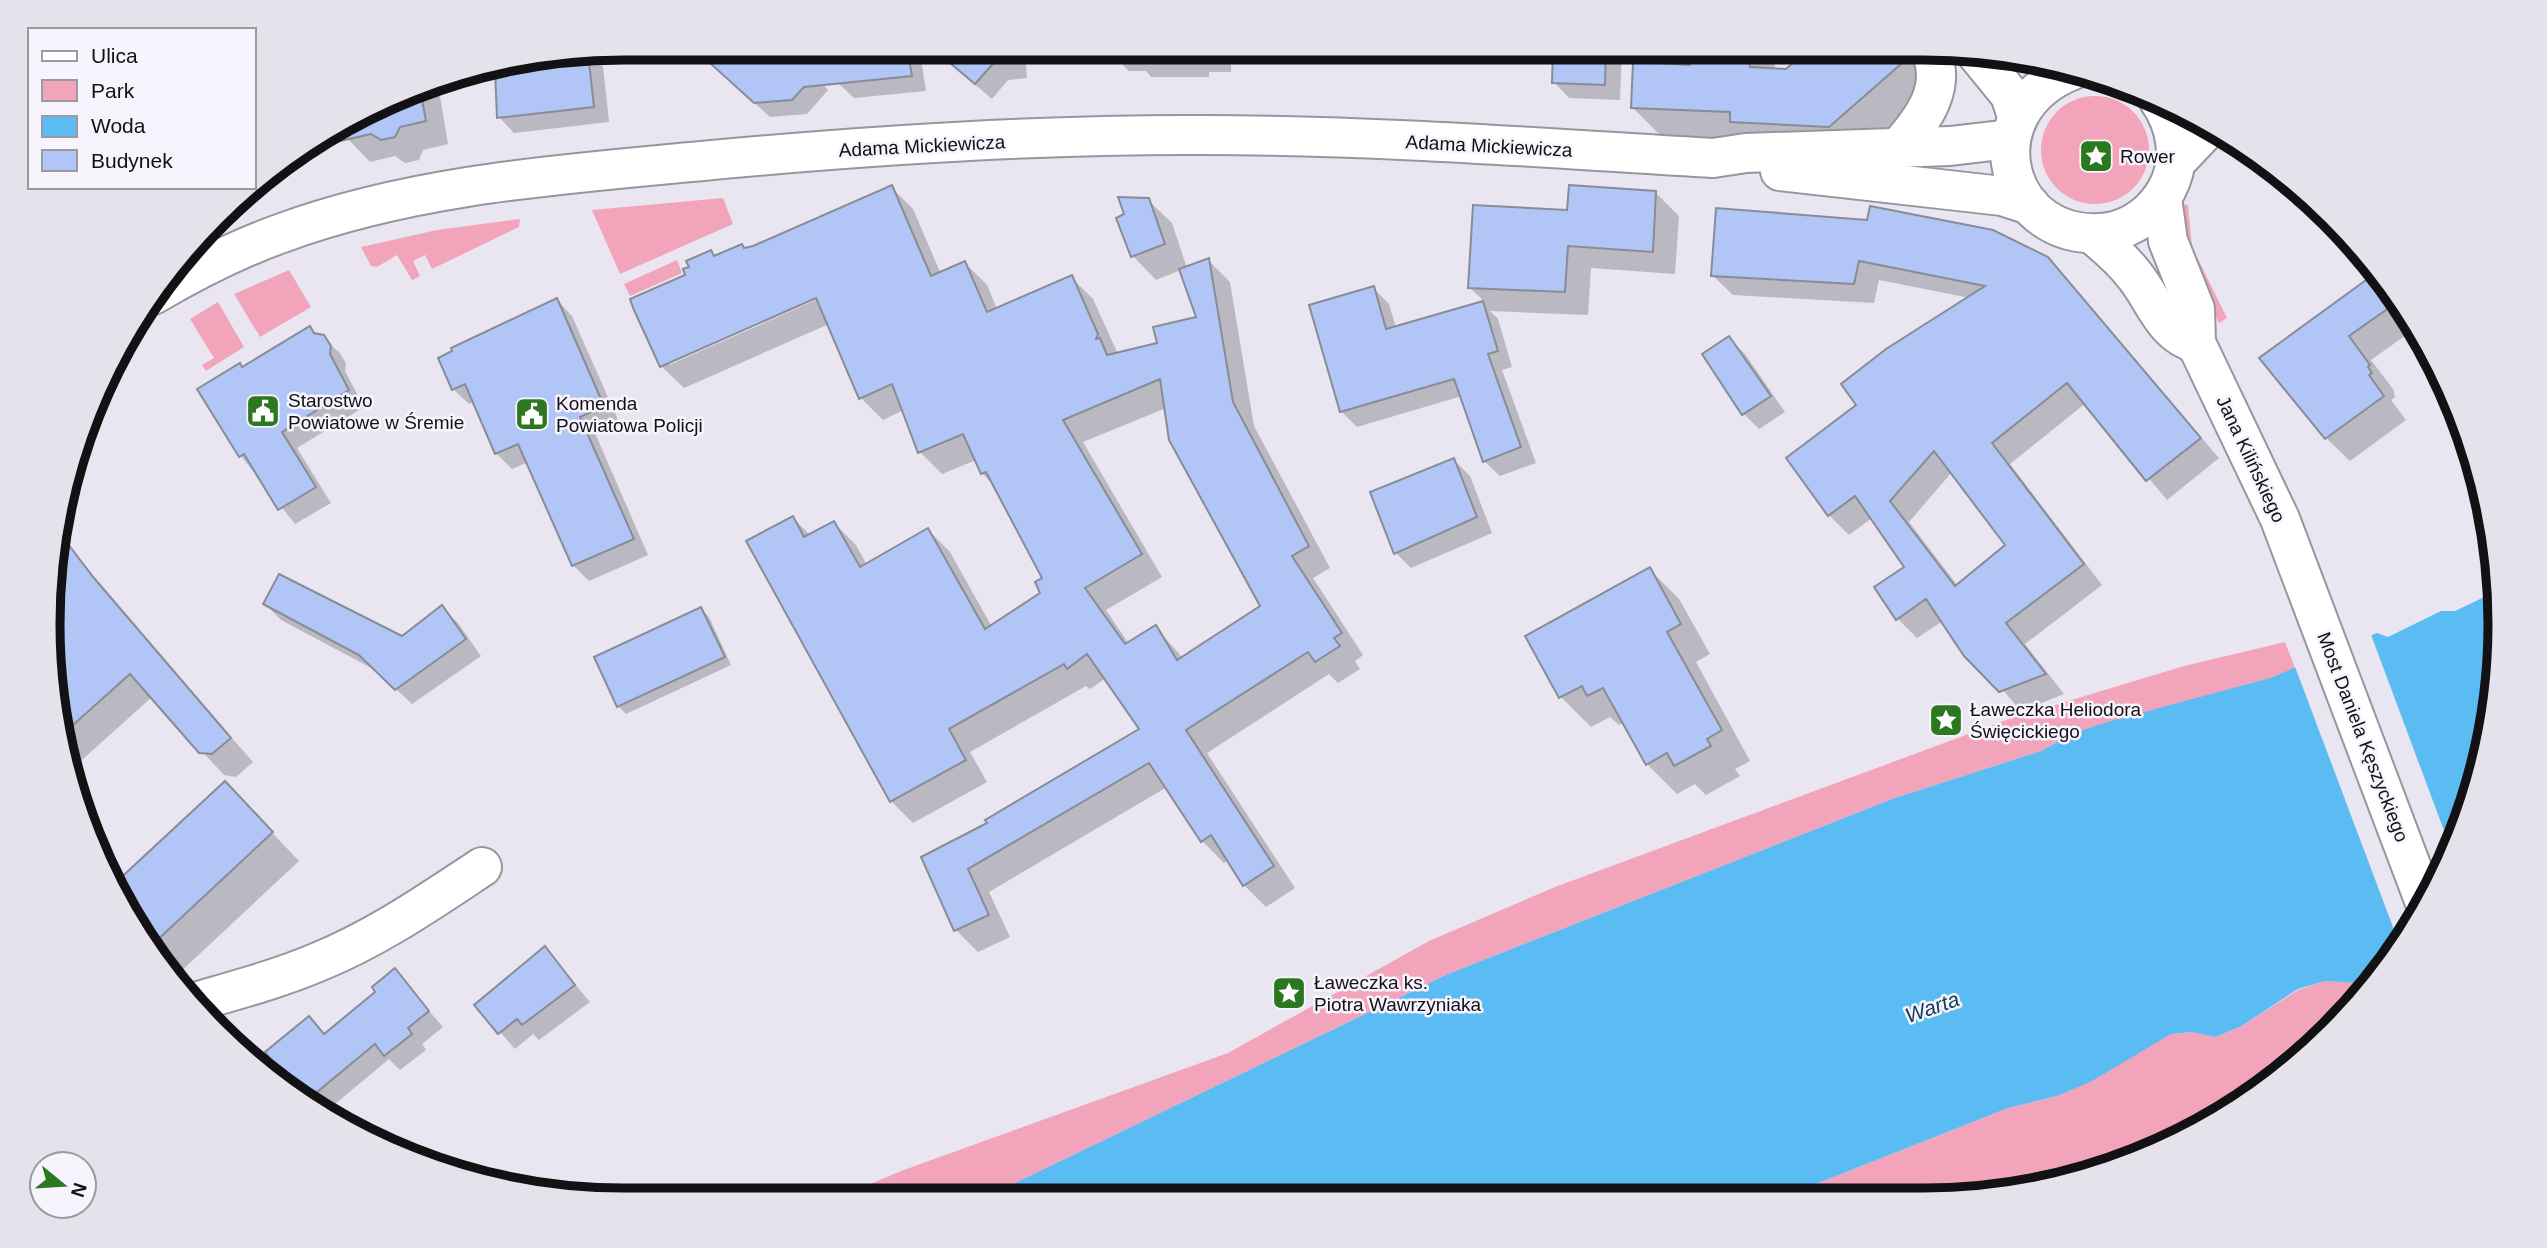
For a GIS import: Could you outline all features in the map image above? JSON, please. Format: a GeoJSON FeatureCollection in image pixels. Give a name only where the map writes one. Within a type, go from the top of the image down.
{"type":"FeatureCollection","features":[{"type":"Feature","properties":{"kind":"street"},"geometry":{"type":"LineString","coordinates":[[1898,148],[1920,124],[1932,99],[1936,70],[1933,60]]}},
{"type":"Feature","properties":{"kind":"street"},"geometry":{"type":"LineString","coordinates":[[1984,63],[2010,96],[2014,127],[2011,162],[2017,185],[2030,205],[2047,220],[2068,231],[2092,234],[2119,230],[2143,218],[2162,198],[2171,181],[2176,162],[2175,137],[2169,116]]}},
{"type":"Feature","properties":{"kind":"street"},"geometry":{"type":"LineString","coordinates":[[2014,127],[2031,95],[2058,76]]}},
{"type":"Feature","properties":{"kind":"street","name":"Adama Mickiewicza"},"geometry":{"type":"LineString","coordinates":[[173,284],[226,256],[283,232],[401,199],[488,185],[758,156],[968,142],[1210,135],[1713,158],[1746,153],[1969,145],[2014,127]]}},
{"type":"Feature","properties":{"kind":"street"},"geometry":{"type":"LineString","coordinates":[[2176,162],[2203,134]]}},
{"type":"Feature","properties":{"kind":"street","name":"Adama Mickiewicza"},"geometry":{"type":"LineString","coordinates":[[1713,158],[1744,167],[2002,196],[2030,205]]}},
{"type":"Feature","properties":{"kind":"street","name":"Jana Kilińskiego"},"geometry":{"type":"LineString","coordinates":[[2162,198],[2168,241],[2195,309],[2196,343],[2266,488],[2303,575]]}},
{"type":"Feature","properties":{"kind":"street"},"geometry":{"type":"LineString","coordinates":[[2092,234],[2136,277],[2176,336],[2196,343]]}},
{"type":"Feature","properties":{"kind":"street","name":"Most Daniela Kęszyckiego"},"geometry":{"type":"LineString","coordinates":[[2303,575],[2420,890]]}},
{"type":"Feature","properties":{"kind":"street"},"geometry":{"type":"LineString","coordinates":[[203,999],[296,971],[345,950],[397,922],[482,867]]}},
{"type":"Feature","properties":{"kind":"green space"},"geometry":{"type":"Polygon","coordinates":[[[2095,96],[2116,100],[2133,112],[2145,129],[2149,150],[2145,171],[2133,188],[2116,200],[2095,204],[2074,200],[2057,188],[2045,171],[2041,150],[2045,129],[2057,112],[2074,100],[2095,96]]]}},
{"type":"Feature","properties":{"kind":"green space"},"geometry":{"type":"Polygon","coordinates":[[[723,198],[733,224],[620,274],[592,210],[723,198]]]}},
{"type":"Feature","properties":{"kind":"green space"},"geometry":{"type":"Polygon","coordinates":[[[2182,204],[2188,205],[2192,247],[2227,318],[2219,323],[2183,250],[2182,204]]]}},
{"type":"Feature","properties":{"kind":"green space"},"geometry":{"type":"Polygon","coordinates":[[[520,219],[519,227],[432,269],[425,255],[413,261],[420,276],[412,280],[397,255],[377,267],[371,266],[361,247],[437,230],[520,219]]]}},
{"type":"Feature","properties":{"kind":"green space"},"geometry":{"type":"Polygon","coordinates":[[[677,260],[682,273],[630,296],[624,284],[677,260]]]}},
{"type":"Feature","properties":{"kind":"green space"},"geometry":{"type":"Polygon","coordinates":[[[289,270],[311,307],[260,337],[234,294],[289,270]]]}},
{"type":"Feature","properties":{"kind":"green space"},"geometry":{"type":"Polygon","coordinates":[[[218,302],[244,347],[206,371],[202,365],[214,358],[190,319],[218,302]]]}},
{"type":"Feature","properties":{"kind":"green space"},"geometry":{"type":"Polygon","coordinates":[[[2285,642],[2295,668],[2270,678],[2074,733],[2041,751],[1892,799],[1448,974],[1005,1188],[861,1188],[1228,1053],[1429,941],[1555,887],[2009,719],[2184,666],[2285,642]]]}},
{"type":"Feature","properties":{"kind":"green space"},"geometry":{"type":"Polygon","coordinates":[[[2325,981],[2358,983],[2322,1023],[2267,1072],[2205,1113],[2139,1146],[2069,1169],[1997,1184],[1923,1188],[1806,1188],[2008,1108],[2057,1096],[2171,1034],[2191,1032],[2215,1037],[2240,1027],[2298,990],[2325,981]]]}},
{"type":"Feature","properties":{"kind":"water","name":"Warta"},"geometry":{"type":"Polygon","coordinates":[[[2486,596],[2483,698],[2468,770],[2445,840],[2429,874],[2392,938],[2358,983],[2325,981],[2298,989],[2240,1027],[2215,1037],[2191,1032],[2171,1034],[2092,1081],[2057,1096],[2008,1108],[1806,1188],[1005,1188],[1448,974],[1892,799],[2041,751],[2074,733],[2270,678],[2377,633],[2388,637],[2441,611],[2455,611],[2486,596]]]}},
{"type":"Feature","properties":{"kind":"pier"},"geometry":{"type":"Polygon","coordinates":[[[2370,632],[2446,837],[2429,874],[2395,933],[2294,664],[2370,632]]]}},
{"type":"Feature","properties":{"kind":"building"},"geometry":{"type":"Polygon","coordinates":[[[713,60],[909,60],[912,76],[804,87],[792,100],[754,103],[710,63],[713,60]]]}},
{"type":"Feature","properties":{"kind":"building"},"geometry":{"type":"Polygon","coordinates":[[[946,60],[996,60],[975,84],[946,60]]]}},
{"type":"Feature","properties":{"kind":"building"},"geometry":{"type":"Polygon","coordinates":[[[1553,60],[1606,60],[1605,85],[1552,83],[1553,60]]]}},
{"type":"Feature","properties":{"kind":"building"},"geometry":{"type":"Polygon","coordinates":[[[1690,60],[1748,60],[1750,67],[1786,69],[1796,60],[1906,60],[1829,127],[1730,122],[1730,112],[1631,108],[1633,62],[1690,65],[1690,60]]]}},
{"type":"Feature","properties":{"kind":"building"},"geometry":{"type":"Polygon","coordinates":[[[589,61],[594,107],[497,118],[495,75],[550,64],[589,61]]]}},
{"type":"Feature","properties":{"kind":"building"},"geometry":{"type":"Polygon","coordinates":[[[422,97],[426,121],[400,127],[395,137],[381,140],[371,134],[340,141],[339,137],[342,135],[422,97]]]}},
{"type":"Feature","properties":{"kind":"building"},"geometry":{"type":"Polygon","coordinates":[[[892,185],[931,276],[965,261],[987,312],[1072,275],[1098,334],[1096,339],[1100,338],[1107,355],[1157,343],[1153,327],[1196,317],[1179,269],[1209,258],[1233,402],[1309,546],[1292,556],[1342,633],[1334,638],[1340,646],[1315,662],[1308,652],[1186,730],[1274,866],[1243,886],[1211,835],[1201,842],[1149,763],[968,869],[989,915],[954,931],[921,857],[987,823],[985,820],[1139,729],[1087,654],[1067,669],[1064,664],[949,729],[966,760],[890,802],[746,541],[793,516],[804,537],[834,521],[860,567],[928,528],[985,629],[1040,593],[1035,582],[1042,578],[986,472],[981,474],[963,434],[918,453],[892,384],[859,399],[816,298],[660,367],[630,299],[685,275],[683,269],[689,267],[686,261],[711,250],[714,256],[742,244],[744,248],[892,185]],[[1160,379],[1063,420],[1142,554],[1085,588],[1125,644],[1156,625],[1177,660],[1260,606],[1169,440],[1160,379]]]}},
{"type":"Feature","properties":{"kind":"building"},"geometry":{"type":"Polygon","coordinates":[[[1569,185],[1656,191],[1653,252],[1568,246],[1565,292],[1468,288],[1473,205],[1567,210],[1569,185]]]}},
{"type":"Feature","properties":{"kind":"building"},"geometry":{"type":"Polygon","coordinates":[[[1118,197],[1149,198],[1165,244],[1131,257],[1116,218],[1124,214],[1118,197]]]}},
{"type":"Feature","properties":{"kind":"building"},"geometry":{"type":"Polygon","coordinates":[[[1870,206],[1993,230],[2048,257],[2201,438],[2146,481],[2067,383],[1992,443],[2084,564],[2006,623],[2046,674],[1999,692],[1964,656],[1926,599],[1896,620],[1874,587],[1904,567],[1855,496],[1828,516],[1786,458],[1856,405],[1841,384],[1886,349],[1985,286],[1859,261],[1854,284],[1711,276],[1716,208],[1867,220],[1870,206]],[[1934,451],[1890,501],[1955,586],[2005,545],[1934,451]]]}},
{"type":"Feature","properties":{"kind":"building"},"geometry":{"type":"Polygon","coordinates":[[[2369,278],[2390,307],[2349,336],[2370,365],[2368,367],[2372,373],[2369,375],[2384,396],[2325,439],[2259,358],[2369,278]]]}},
{"type":"Feature","properties":{"kind":"building"},"geometry":{"type":"Polygon","coordinates":[[[1374,286],[1386,329],[1483,301],[1498,351],[1488,354],[1521,447],[1483,462],[1454,379],[1340,412],[1309,305],[1374,286]]]}},
{"type":"Feature","properties":{"kind":"building","name":"Komenda Powiatowa Policji"},"geometry":{"type":"Polygon","coordinates":[[[557,298],[604,406],[580,417],[634,539],[572,566],[518,444],[495,454],[465,384],[452,390],[438,358],[452,351],[451,348],[557,298]]]}},
{"type":"Feature","properties":{"kind":"building","name":"Starostwo Powiatowe w Śremie"},"geometry":{"type":"Polygon","coordinates":[[[310,326],[314,333],[324,335],[331,346],[330,354],[349,390],[282,432],[316,487],[278,510],[244,454],[239,457],[197,389],[240,363],[242,367],[310,326]]]}},
{"type":"Feature","properties":{"kind":"building"},"geometry":{"type":"Polygon","coordinates":[[[1729,336],[1771,396],[1742,415],[1702,354],[1729,336]]]}},
{"type":"Feature","properties":{"kind":"building"},"geometry":{"type":"Polygon","coordinates":[[[1454,458],[1477,517],[1394,554],[1370,492],[1454,458]]]}},
{"type":"Feature","properties":{"kind":"building"},"geometry":{"type":"Polygon","coordinates":[[[66,541],[231,738],[212,754],[199,753],[130,674],[69,729],[64,698],[60,624],[66,541]]]}},
{"type":"Feature","properties":{"kind":"building"},"geometry":{"type":"Polygon","coordinates":[[[1650,567],[1681,624],[1667,632],[1722,730],[1707,739],[1711,746],[1674,766],[1667,753],[1646,765],[1603,688],[1587,696],[1582,686],[1559,698],[1525,636],[1650,567]]]}},
{"type":"Feature","properties":{"kind":"building"},"geometry":{"type":"Polygon","coordinates":[[[279,574],[402,636],[442,605],[466,639],[395,690],[359,655],[263,604],[279,574]]]}},
{"type":"Feature","properties":{"kind":"building"},"geometry":{"type":"Polygon","coordinates":[[[701,607],[725,657],[617,707],[594,657],[701,607]]]}},
{"type":"Feature","properties":{"kind":"building"},"geometry":{"type":"Polygon","coordinates":[[[225,781],[273,832],[157,940],[120,878],[225,781]]]}},
{"type":"Feature","properties":{"kind":"building"},"geometry":{"type":"Polygon","coordinates":[[[545,946],[575,985],[522,1025],[517,1019],[498,1034],[474,1005],[545,946]]]}},
{"type":"Feature","properties":{"kind":"building"},"geometry":{"type":"Polygon","coordinates":[[[395,968],[429,1011],[408,1028],[412,1034],[384,1056],[375,1044],[313,1095],[282,1074],[265,1052],[309,1016],[324,1034],[375,992],[372,987],[395,968]]]}},
{"type":"Feature","properties":{"kind":"place","name":"Rower"},"geometry":{"type":"Point","coordinates":[2096,156]}},
{"type":"Feature","properties":{"kind":"place","name":"Starostwo Powiatowe w Śremie"},"geometry":{"type":"Point","coordinates":[263,411]}},
{"type":"Feature","properties":{"kind":"place","name":"Komenda Powiatowa Policji"},"geometry":{"type":"Point","coordinates":[532,414]}},
{"type":"Feature","properties":{"kind":"place","name":"Ławeczka Heliodora Święcickiego"},"geometry":{"type":"Point","coordinates":[1946,720]}},
{"type":"Feature","properties":{"kind":"place","name":"Ławeczka ks. Piotra Wawrzyniaka"},"geometry":{"type":"Point","coordinates":[1289,993]}}]}
